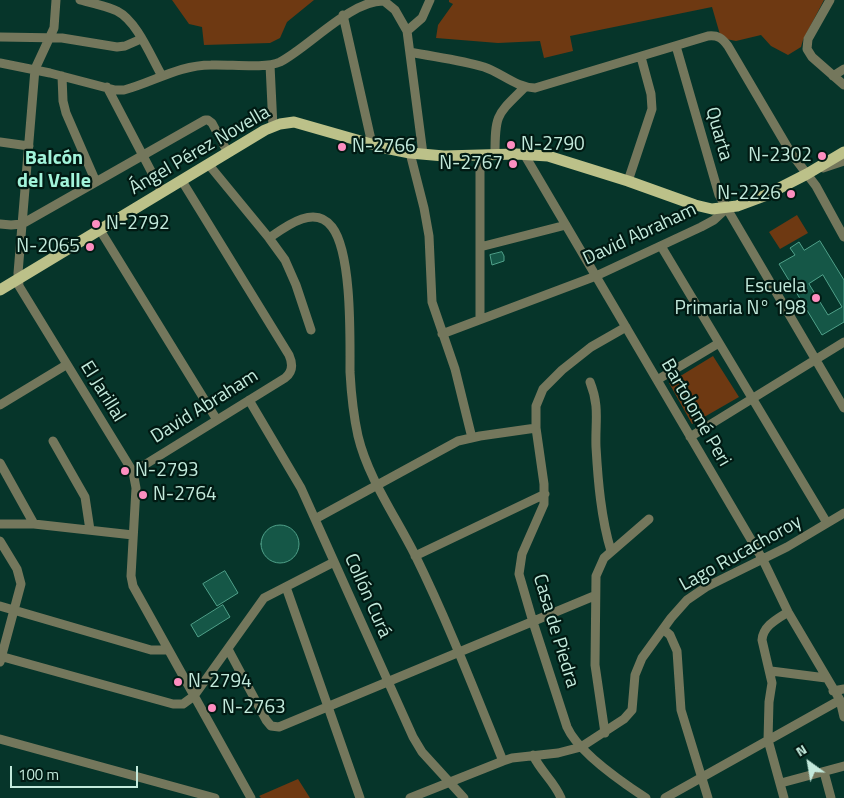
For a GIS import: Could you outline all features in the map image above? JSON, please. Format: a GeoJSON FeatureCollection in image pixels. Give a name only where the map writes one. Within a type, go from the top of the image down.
{"type":"FeatureCollection","features":[{"type":"Feature","properties":{"kind":"main road","name":"Ángel Pérez Novella"},"geometry":{"type":"LineString","coordinates":[[0,290],[273,126],[287,122],[294,122],[410,153],[548,156],[628,181],[695,205],[712,209],[726,208]]}},
{"type":"Feature","properties":{"kind":"main road","name":"David Abraham"},"geometry":{"type":"LineString","coordinates":[[726,208],[750,202],[807,174],[844,152]]}},
{"type":"Feature","properties":{"kind":"street","name":"El Jarillal"},"geometry":{"type":"LineString","coordinates":[[56,0],[56,19],[35,70],[18,280],[24,296],[133,472],[136,484],[132,586],[251,798]]}},
{"type":"Feature","properties":{"kind":"street"},"geometry":{"type":"LineString","coordinates":[[80,0],[118,12],[132,25],[162,76]]}},
{"type":"Feature","properties":{"kind":"street"},"geometry":{"type":"LineString","coordinates":[[407,30],[422,18],[430,0]]}},
{"type":"Feature","properties":{"kind":"street"},"geometry":{"type":"LineString","coordinates":[[830,0],[808,39],[807,50],[812,57],[844,85]]}},
{"type":"Feature","properties":{"kind":"street"},"geometry":{"type":"LineString","coordinates":[[0,63],[124,90],[174,71],[196,66],[270,65],[286,58],[343,15],[375,1],[390,2],[407,30],[424,154]]}},
{"type":"Feature","properties":{"kind":"street"},"geometry":{"type":"LineString","coordinates":[[343,15],[372,144]]}},
{"type":"Feature","properties":{"kind":"street"},"geometry":{"type":"LineString","coordinates":[[410,52],[481,66],[525,87],[545,86],[708,36],[717,36],[728,46],[791,153],[807,174],[844,236]]}},
{"type":"Feature","properties":{"kind":"street"},"geometry":{"type":"LineString","coordinates":[[0,37],[74,39],[117,47],[125,46],[141,39]]}},
{"type":"Feature","properties":{"kind":"street","name":"Quarta"},"geometry":{"type":"LineString","coordinates":[[676,46],[715,184],[726,208],[844,408]]}},
{"type":"Feature","properties":{"kind":"street"},"geometry":{"type":"LineString","coordinates":[[628,181],[652,109],[651,94],[641,57]]}},
{"type":"Feature","properties":{"kind":"street"},"geometry":{"type":"LineString","coordinates":[[270,65],[273,126]]}},
{"type":"Feature","properties":{"kind":"street"},"geometry":{"type":"LineString","coordinates":[[833,76],[844,70]]}},
{"type":"Feature","properties":{"kind":"street"},"geometry":{"type":"LineString","coordinates":[[62,76],[63,101],[66,113],[96,182]]}},
{"type":"Feature","properties":{"kind":"street"},"geometry":{"type":"LineString","coordinates":[[107,87],[162,192]]}},
{"type":"Feature","properties":{"kind":"street"},"geometry":{"type":"LineString","coordinates":[[495,154],[495,129],[498,118],[504,108],[525,87]]}},
{"type":"Feature","properties":{"kind":"street"},"geometry":{"type":"LineString","coordinates":[[0,224],[22,224],[201,122],[210,121],[228,153]]}},
{"type":"Feature","properties":{"kind":"street"},"geometry":{"type":"LineString","coordinates":[[0,142],[29,146]]}},
{"type":"Feature","properties":{"kind":"street"},"geometry":{"type":"LineString","coordinates":[[410,153],[427,222],[432,302],[455,369],[472,438]]}},
{"type":"Feature","properties":{"kind":"street"},"geometry":{"type":"LineString","coordinates":[[480,154],[480,319]]}},
{"type":"Feature","properties":{"kind":"street","name":"Bartolomé Peri"},"geometry":{"type":"LineString","coordinates":[[524,154],[762,560],[788,612],[840,700]]}},
{"type":"Feature","properties":{"kind":"street"},"geometry":{"type":"LineString","coordinates":[[807,174],[844,161]]}},
{"type":"Feature","properties":{"kind":"street"},"geometry":{"type":"LineString","coordinates":[[208,165],[278,250],[291,272],[311,330]]}},
{"type":"Feature","properties":{"kind":"street","name":"David Abraham"},"geometry":{"type":"LineString","coordinates":[[133,472],[288,375],[292,368],[288,356],[182,181]]}},
{"type":"Feature","properties":{"kind":"street","name":"David Abraham"},"geometry":{"type":"LineString","coordinates":[[442,334],[596,276],[708,224],[726,208]]}},
{"type":"Feature","properties":{"kind":"street"},"geometry":{"type":"LineString","coordinates":[[269,238],[304,218],[317,217],[325,219],[339,240],[346,268],[350,374],[358,435],[368,464],[415,556],[459,653],[503,761]]}},
{"type":"Feature","properties":{"kind":"street"},"geometry":{"type":"LineString","coordinates":[[480,247],[566,225]]}},
{"type":"Feature","properties":{"kind":"street"},"geometry":{"type":"LineString","coordinates":[[100,230],[216,420]]}},
{"type":"Feature","properties":{"kind":"street"},"geometry":{"type":"LineString","coordinates":[[661,246],[827,523]]}},
{"type":"Feature","properties":{"kind":"street","name":"Casa de Piedra"},"geometry":{"type":"LineString","coordinates":[[626,327],[591,347],[549,382],[539,397],[536,406],[536,428],[545,494],[542,512],[522,554],[519,574],[533,622],[572,737],[581,747],[646,798]]}},
{"type":"Feature","properties":{"kind":"street"},"geometry":{"type":"LineString","coordinates":[[690,437],[844,342]]}},
{"type":"Feature","properties":{"kind":"street"},"geometry":{"type":"LineString","coordinates":[[657,380],[719,343]]}},
{"type":"Feature","properties":{"kind":"street"},"geometry":{"type":"LineString","coordinates":[[0,405],[66,364]]}},
{"type":"Feature","properties":{"kind":"street"},"geometry":{"type":"LineString","coordinates":[[590,382],[597,405],[596,447],[603,520],[611,551]]}},
{"type":"Feature","properties":{"kind":"street","name":"Collón Curá"},"geometry":{"type":"LineString","coordinates":[[249,400],[295,476],[417,744],[464,798]]}},
{"type":"Feature","properties":{"kind":"street"},"geometry":{"type":"LineString","coordinates":[[315,519],[450,445],[472,438],[536,428]]}},
{"type":"Feature","properties":{"kind":"street"},"geometry":{"type":"LineString","coordinates":[[52,441],[85,497],[90,530]]}},
{"type":"Feature","properties":{"kind":"street"},"geometry":{"type":"LineString","coordinates":[[0,463],[34,524]]}},
{"type":"Feature","properties":{"kind":"street"},"geometry":{"type":"LineString","coordinates":[[415,556],[545,494]]}},
{"type":"Feature","properties":{"kind":"street","name":"Lago Rucachoroy"},"geometry":{"type":"LineString","coordinates":[[410,798],[503,761],[533,755],[558,753],[581,747],[624,720],[632,710],[637,667],[678,609],[696,593],[762,560],[844,513]]}},
{"type":"Feature","properties":{"kind":"street"},"geometry":{"type":"LineString","coordinates":[[605,732],[595,665],[594,596],[596,576],[599,566],[611,551],[649,518]]}},
{"type":"Feature","properties":{"kind":"street"},"geometry":{"type":"LineString","coordinates":[[0,524],[34,524],[133,535]]}},
{"type":"Feature","properties":{"kind":"street"},"geometry":{"type":"LineString","coordinates":[[0,541],[21,579],[20,591],[1,658],[176,704],[183,704],[194,696],[260,602],[334,562]]}},
{"type":"Feature","properties":{"kind":"street"},"geometry":{"type":"LineString","coordinates":[[286,587],[360,798]]}},
{"type":"Feature","properties":{"kind":"street"},"geometry":{"type":"LineString","coordinates":[[228,649],[271,726],[279,727],[594,596]]}},
{"type":"Feature","properties":{"kind":"street"},"geometry":{"type":"LineString","coordinates":[[0,606],[151,650],[168,650]]}},
{"type":"Feature","properties":{"kind":"street"},"geometry":{"type":"LineString","coordinates":[[784,798],[768,740],[769,702],[772,682],[771,671],[762,640],[762,632],[766,627],[788,612]]}},
{"type":"Feature","properties":{"kind":"street"},"geometry":{"type":"LineString","coordinates":[[663,629],[670,635],[677,651],[681,710],[708,798]]}},
{"type":"Feature","properties":{"kind":"street"},"geometry":{"type":"LineString","coordinates":[[771,671],[826,678]]}},
{"type":"Feature","properties":{"kind":"street"},"geometry":{"type":"LineString","coordinates":[[833,691],[844,689]]}},
{"type":"Feature","properties":{"kind":"street"},"geometry":{"type":"LineString","coordinates":[[665,798],[840,700],[844,717]]}},
{"type":"Feature","properties":{"kind":"street"},"geometry":{"type":"LineString","coordinates":[[0,739],[215,798]]}},
{"type":"Feature","properties":{"kind":"street"},"geometry":{"type":"LineString","coordinates":[[533,755],[539,766],[556,786],[562,798]]}},
{"type":"Feature","properties":{"kind":"street"},"geometry":{"type":"LineString","coordinates":[[781,784],[844,766]]}},
{"type":"Feature","properties":{"kind":"street"},"geometry":{"type":"LineString","coordinates":[[824,772],[830,798]]}},
{"type":"Feature","properties":{"kind":"shaded area"},"geometry":{"type":"Polygon","coordinates":[[[172,0],[314,0],[287,22],[280,38],[270,43],[204,45],[202,27],[189,24],[172,0]]]}},
{"type":"Feature","properties":{"kind":"shaded area"},"geometry":{"type":"Polygon","coordinates":[[[449,0],[824,0],[801,47],[788,55],[771,46],[761,35],[736,41],[721,38],[712,7],[570,36],[573,51],[544,58],[540,41],[498,43],[436,38],[438,25],[453,4],[449,0]]]}},
{"type":"Feature","properties":{"kind":"shaded area"},"geometry":{"type":"Polygon","coordinates":[[[797,215],[808,233],[780,249],[769,232],[797,215]]]}},
{"type":"Feature","properties":{"kind":"shaded area"},"geometry":{"type":"Polygon","coordinates":[[[713,356],[739,397],[692,424],[669,383],[713,356]]]}},
{"type":"Feature","properties":{"kind":"shaded area"},"geometry":{"type":"Polygon","coordinates":[[[298,779],[310,798],[261,798],[259,796],[298,779]]]}},
{"type":"Feature","properties":{"kind":"building"},"geometry":{"type":"Polygon","coordinates":[[[820,241],[844,280],[844,322],[822,335],[779,264],[795,255],[790,248],[799,242],[804,250],[820,241]],[[823,275],[809,284],[828,315],[842,307],[823,275]]]}},
{"type":"Feature","properties":{"kind":"building"},"geometry":{"type":"Polygon","coordinates":[[[502,252],[504,261],[492,265],[490,255],[502,252]]]}},
{"type":"Feature","properties":{"kind":"building"},"geometry":{"type":"Polygon","coordinates":[[[280,525],[294,530],[299,544],[294,558],[280,563],[266,558],[261,544],[266,530],[280,525]]]}},
{"type":"Feature","properties":{"kind":"building"},"geometry":{"type":"Polygon","coordinates":[[[225,571],[238,593],[217,606],[203,584],[225,571]]]}},
{"type":"Feature","properties":{"kind":"building"},"geometry":{"type":"Polygon","coordinates":[[[223,605],[230,617],[198,637],[191,625],[223,605]]]}},
{"type":"Feature","properties":{"kind":"place","name":"N-2790"},"geometry":{"type":"Point","coordinates":[511,145]}},
{"type":"Feature","properties":{"kind":"place","name":"N-2766"},"geometry":{"type":"Point","coordinates":[342,147]}},
{"type":"Feature","properties":{"kind":"place","name":"N-2302"},"geometry":{"type":"Point","coordinates":[822,156]}},
{"type":"Feature","properties":{"kind":"place","name":"N-2767"},"geometry":{"type":"Point","coordinates":[513,164]}},
{"type":"Feature","properties":{"kind":"place","name":"N-2226"},"geometry":{"type":"Point","coordinates":[791,194]}},
{"type":"Feature","properties":{"kind":"place","name":"N-2792"},"geometry":{"type":"Point","coordinates":[96,224]}},
{"type":"Feature","properties":{"kind":"place","name":"N-2065"},"geometry":{"type":"Point","coordinates":[90,247]}},
{"type":"Feature","properties":{"kind":"place","name":"Escuela Primaria N° 198"},"geometry":{"type":"Point","coordinates":[816,298]}},
{"type":"Feature","properties":{"kind":"place","name":"N-2793"},"geometry":{"type":"Point","coordinates":[125,471]}},
{"type":"Feature","properties":{"kind":"place","name":"N-2764"},"geometry":{"type":"Point","coordinates":[143,495]}},
{"type":"Feature","properties":{"kind":"place","name":"N-2794"},"geometry":{"type":"Point","coordinates":[178,682]}},
{"type":"Feature","properties":{"kind":"place","name":"N-2763"},"geometry":{"type":"Point","coordinates":[212,708]}},
{"type":"Feature","properties":{"kind":"district","name":"Balcón del Valle"},"geometry":{"type":"Point","coordinates":[54,170]}}]}
